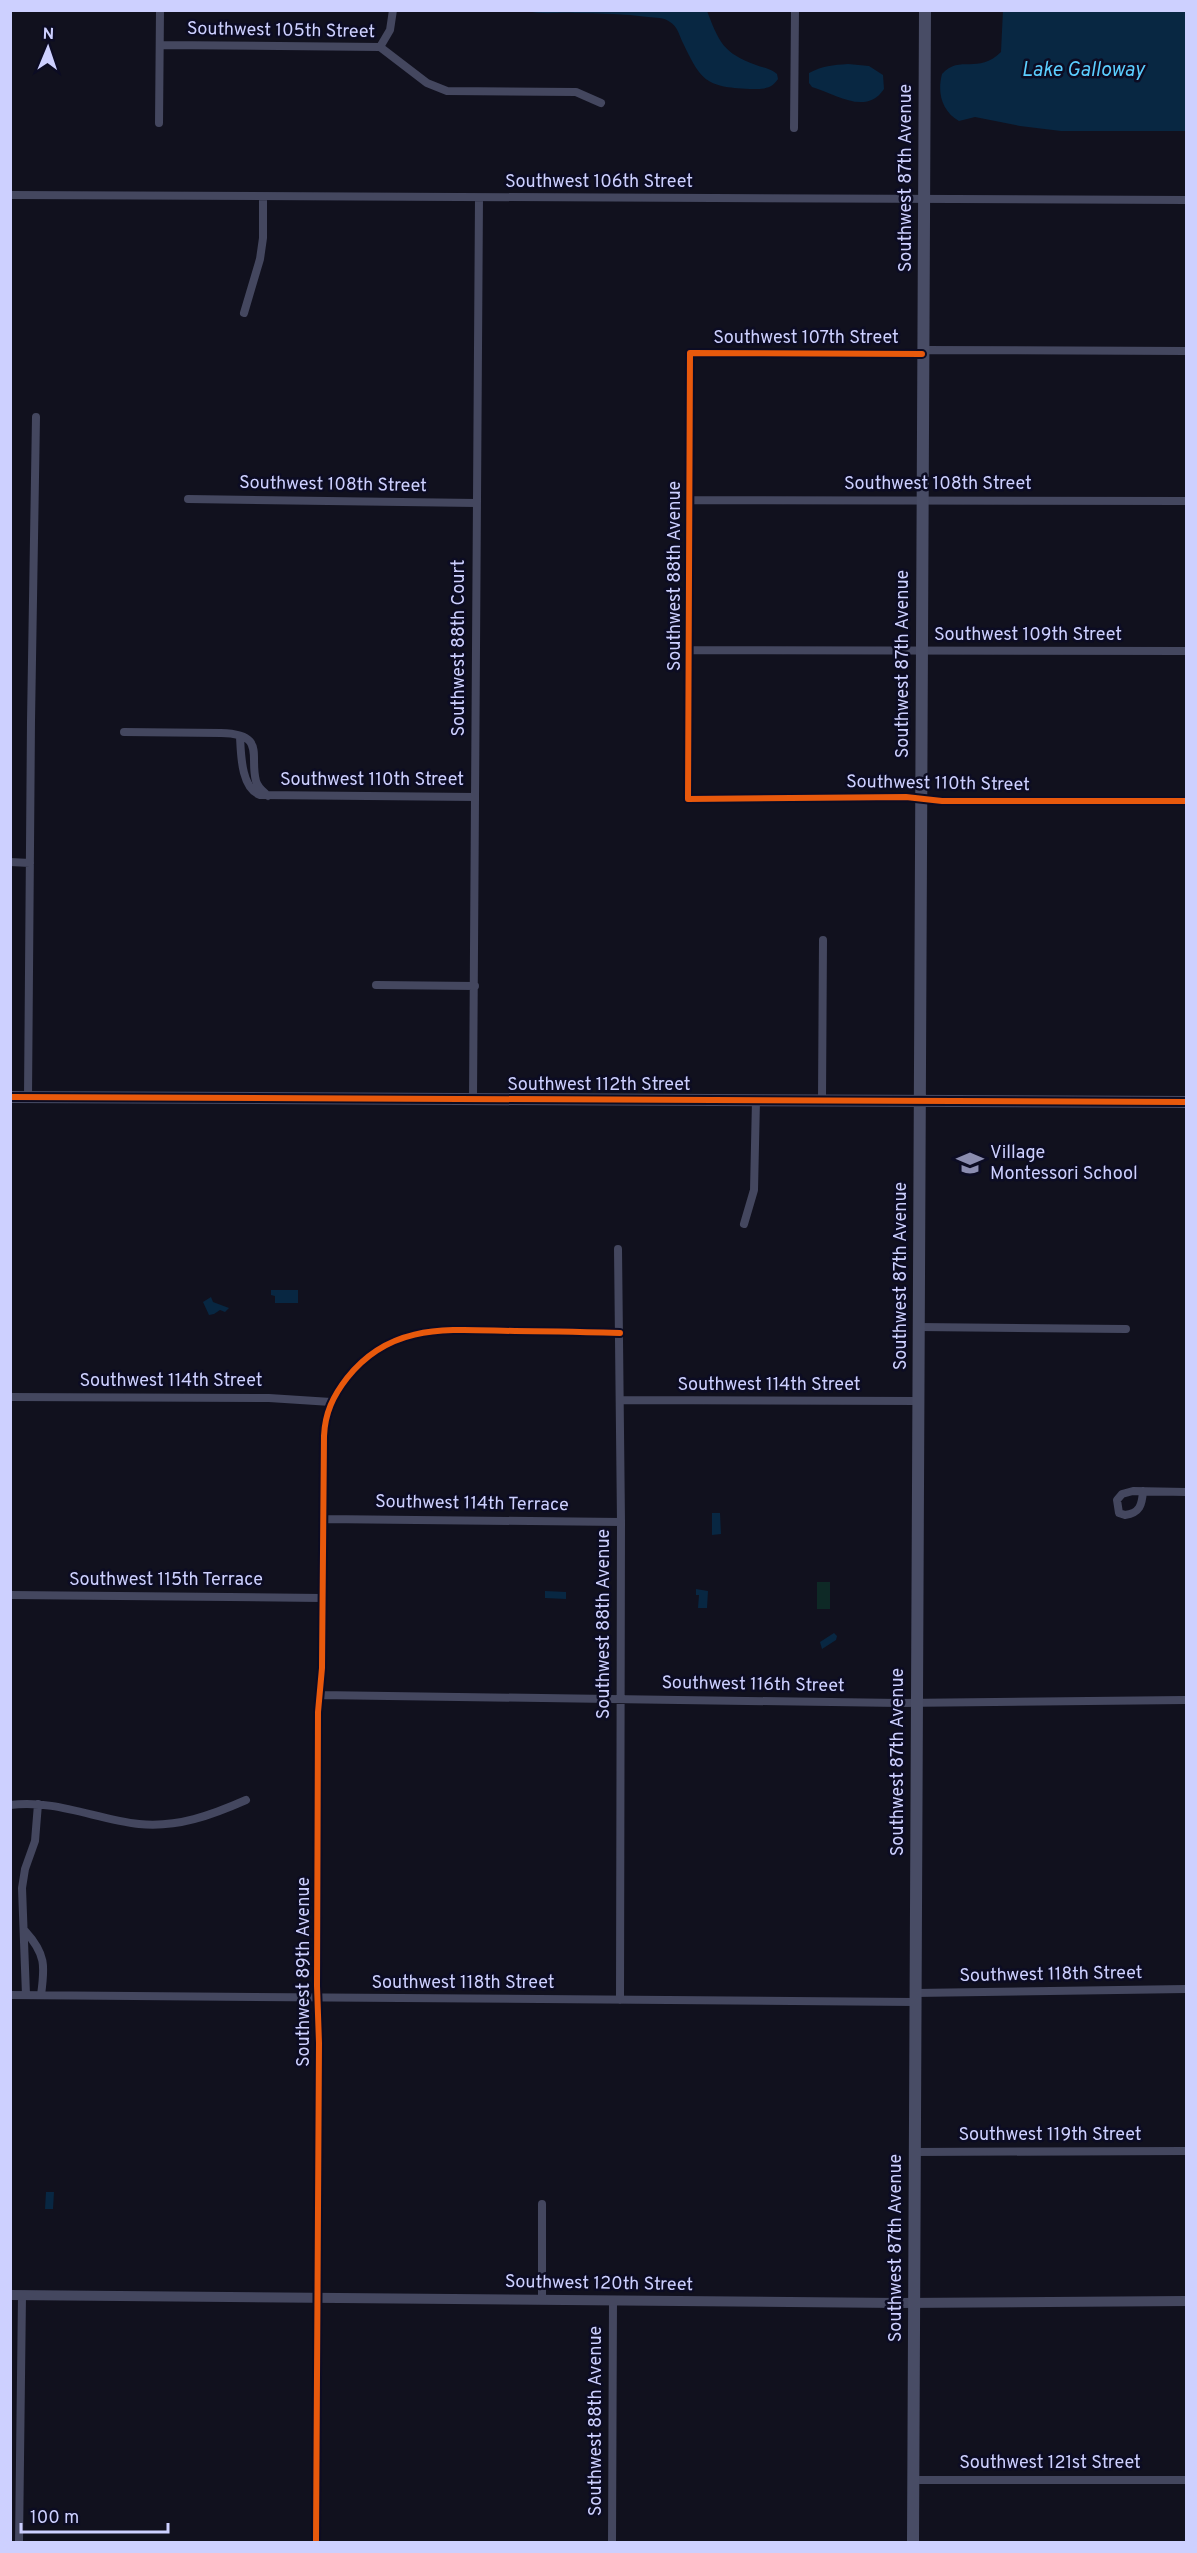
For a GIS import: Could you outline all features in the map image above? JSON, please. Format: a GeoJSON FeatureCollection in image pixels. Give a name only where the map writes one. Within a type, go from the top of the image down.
{"type":"FeatureCollection","features":[{"type":"Feature","properties":{"kind":"main road","name":"Southwest 87th Avenue"},"geometry":{"type":"LineString","coordinates":[[913,2542],[925,10]]}},
{"type":"Feature","properties":{"kind":"main road","name":"Southwest 112th Street"},"geometry":{"type":"LineString","coordinates":[[10,1097],[1186,1101]]}},
{"type":"Feature","properties":{"kind":"street"},"geometry":{"type":"LineString","coordinates":[[159,123],[160,10]]}},
{"type":"Feature","properties":{"kind":"street"},"geometry":{"type":"LineString","coordinates":[[380,47],[390,30],[393,10]]}},
{"type":"Feature","properties":{"kind":"street"},"geometry":{"type":"LineString","coordinates":[[794,128],[795,10]]}},
{"type":"Feature","properties":{"kind":"street","name":"Southwest 105th Street"},"geometry":{"type":"LineString","coordinates":[[160,45],[380,47],[427,83],[447,91],[576,92],[601,103]]}},
{"type":"Feature","properties":{"kind":"street","name":"Southwest 106th Street"},"geometry":{"type":"LineString","coordinates":[[10,195],[1186,200]]}},
{"type":"Feature","properties":{"kind":"street"},"geometry":{"type":"LineString","coordinates":[[244,314],[260,259],[263,238],[263,197]]}},
{"type":"Feature","properties":{"kind":"street","name":"Southwest 88th Court"},"geometry":{"type":"LineString","coordinates":[[473,1099],[479,198]]}},
{"type":"Feature","properties":{"kind":"street","name":"Southwest 107th Street"},"geometry":{"type":"LineString","coordinates":[[690,353],[1186,351]]}},
{"type":"Feature","properties":{"kind":"street","name":"Southwest 88th Avenue"},"geometry":{"type":"LineString","coordinates":[[688,799],[690,353]]}},
{"type":"Feature","properties":{"kind":"street"},"geometry":{"type":"LineString","coordinates":[[28,1097],[36,417]]}},
{"type":"Feature","properties":{"kind":"street","name":"Southwest 108th Street"},"geometry":{"type":"LineString","coordinates":[[188,499],[476,503]]}},
{"type":"Feature","properties":{"kind":"street","name":"Southwest 108th Street"},"geometry":{"type":"LineString","coordinates":[[690,500],[1186,501]]}},
{"type":"Feature","properties":{"kind":"street","name":"Southwest 109th Street"},"geometry":{"type":"LineString","coordinates":[[690,650],[1186,651]]}},
{"type":"Feature","properties":{"kind":"street","name":"Southwest 110th Street"},"geometry":{"type":"LineString","coordinates":[[124,732],[226,733],[240,737],[245,780],[255,794],[268,796],[475,797]]}},
{"type":"Feature","properties":{"kind":"street","name":"Southwest 110th Street"},"geometry":{"type":"LineString","coordinates":[[688,799],[921,798],[942,801],[1186,801]]}},
{"type":"Feature","properties":{"kind":"street"},"geometry":{"type":"LineString","coordinates":[[10,862],[30,863]]}},
{"type":"Feature","properties":{"kind":"street"},"geometry":{"type":"LineString","coordinates":[[822,1099],[823,940]]}},
{"type":"Feature","properties":{"kind":"street"},"geometry":{"type":"LineString","coordinates":[[376,985],[475,986]]}},
{"type":"Feature","properties":{"kind":"street"},"geometry":{"type":"LineString","coordinates":[[744,1224],[754,1190],[756,1100]]}},
{"type":"Feature","properties":{"kind":"street","name":"Southwest 88th Avenue"},"geometry":{"type":"LineString","coordinates":[[618,1249],[621,1522],[620,2000]]}},
{"type":"Feature","properties":{"kind":"street"},"geometry":{"type":"LineString","coordinates":[[918,1327],[1126,1329]]}},
{"type":"Feature","properties":{"kind":"street"},"geometry":{"type":"LineString","coordinates":[[331,1402],[351,1373],[370,1354],[393,1341],[416,1333],[441,1330],[620,1333]]}},
{"type":"Feature","properties":{"kind":"street","name":"Southwest 114th Street"},"geometry":{"type":"LineString","coordinates":[[10,1397],[279,1398],[331,1402]]}},
{"type":"Feature","properties":{"kind":"street","name":"Southwest 114th Street"},"geometry":{"type":"LineString","coordinates":[[620,1400],[918,1401]]}},
{"type":"Feature","properties":{"kind":"street","name":"Southwest 89th Avenue"},"geometry":{"type":"LineString","coordinates":[[316,2542],[320,1695],[324,1428],[331,1402]]}},
{"type":"Feature","properties":{"kind":"street"},"geometry":{"type":"LineString","coordinates":[[1143,1491],[1186,1492]]}},
{"type":"Feature","properties":{"kind":"street","name":"Southwest 114th Terrace"},"geometry":{"type":"LineString","coordinates":[[323,1519],[621,1522]]}},
{"type":"Feature","properties":{"kind":"street","name":"Southwest 115th Terrace"},"geometry":{"type":"LineString","coordinates":[[10,1595],[322,1598]]}},
{"type":"Feature","properties":{"kind":"street","name":"Southwest 116th Street"},"geometry":{"type":"LineString","coordinates":[[320,1695],[916,1702],[1186,1700]]}},
{"type":"Feature","properties":{"kind":"street"},"geometry":{"type":"LineString","coordinates":[[10,1804],[38,1804],[151,1825],[205,1817],[246,1800]]}},
{"type":"Feature","properties":{"kind":"street"},"geometry":{"type":"LineString","coordinates":[[26,1995],[22,1888],[25,1869],[35,1841],[38,1804]]}},
{"type":"Feature","properties":{"kind":"street"},"geometry":{"type":"LineString","coordinates":[[25,1930],[36,1942],[44,1966],[41,1995]]}},
{"type":"Feature","properties":{"kind":"street","name":"Southwest 118th Street"},"geometry":{"type":"LineString","coordinates":[[10,1995],[620,2000],[915,1997],[1186,1989]]}},
{"type":"Feature","properties":{"kind":"street","name":"Southwest 119th Street"},"geometry":{"type":"LineString","coordinates":[[914,2152],[1186,2151]]}},
{"type":"Feature","properties":{"kind":"street"},"geometry":{"type":"LineString","coordinates":[[542,2204],[542,2300]]}},
{"type":"Feature","properties":{"kind":"street","name":"Southwest 120th Street"},"geometry":{"type":"LineString","coordinates":[[10,2295],[913,2303],[1186,2301]]}},
{"type":"Feature","properties":{"kind":"street"},"geometry":{"type":"LineString","coordinates":[[19,2542],[22,2295]]}},
{"type":"Feature","properties":{"kind":"street","name":"Southwest 88th Avenue"},"geometry":{"type":"LineString","coordinates":[[612,2542],[613,2300]]}},
{"type":"Feature","properties":{"kind":"street","name":"Southwest 121st Street"},"geometry":{"type":"LineString","coordinates":[[913,2480],[1186,2480]]}},
{"type":"Feature","properties":{"kind":"green space"},"geometry":{"type":"Polygon","coordinates":[[[817,1582],[830,1582],[830,1609],[817,1609],[817,1582]]]}},
{"type":"Feature","properties":{"kind":"water","name":"Lake Galloway"},"geometry":{"type":"Polygon","coordinates":[[[1003,10],[1186,11],[1186,131],[1061,131],[975,117],[959,121],[948,112],[942,101],[940,88],[942,74],[956,65],[985,62],[1001,52],[1003,10]]]}},
{"type":"Feature","properties":{"kind":"water"},"geometry":{"type":"Polygon","coordinates":[[[526,11],[707,11],[719,39],[729,51],[745,61],[772,70],[777,74],[778,79],[769,87],[762,89],[735,88],[713,83],[706,79],[694,65],[678,30],[663,18],[526,11]]]}},
{"type":"Feature","properties":{"kind":"water"},"geometry":{"type":"Polygon","coordinates":[[[848,64],[869,66],[883,75],[884,89],[877,97],[869,101],[850,101],[812,87],[809,83],[809,73],[828,66],[848,64]]]}},
{"type":"Feature","properties":{"kind":"water"},"geometry":{"type":"Polygon","coordinates":[[[271,1290],[298,1290],[298,1303],[275,1303],[275,1296],[271,1295],[271,1290]]]}},
{"type":"Feature","properties":{"kind":"water"},"geometry":{"type":"Polygon","coordinates":[[[211,1297],[213,1302],[229,1308],[225,1312],[220,1310],[209,1315],[203,1302],[211,1297]]]}},
{"type":"Feature","properties":{"kind":"water"},"geometry":{"type":"Polygon","coordinates":[[[712,1513],[720,1513],[721,1534],[712,1535],[712,1513]]]}},
{"type":"Feature","properties":{"kind":"water"},"geometry":{"type":"Polygon","coordinates":[[[696,1589],[708,1591],[707,1608],[698,1608],[699,1595],[696,1595],[696,1589]]]}},
{"type":"Feature","properties":{"kind":"water"},"geometry":{"type":"Polygon","coordinates":[[[545,1591],[566,1592],[566,1599],[545,1598],[545,1591]]]}},
{"type":"Feature","properties":{"kind":"water"},"geometry":{"type":"Polygon","coordinates":[[[834,1633],[837,1636],[836,1640],[822,1649],[820,1642],[834,1633]]]}},
{"type":"Feature","properties":{"kind":"water"},"geometry":{"type":"Polygon","coordinates":[[[46,2192],[54,2192],[53,2209],[45,2209],[46,2192]]]}},
{"type":"Feature","properties":{"kind":"cycle path"},"geometry":{"type":"LineString","coordinates":[[922,354],[690,353],[688,799],[906,797],[942,801],[1186,801]]}},
{"type":"Feature","properties":{"kind":"cycle path"},"geometry":{"type":"LineString","coordinates":[[10,1097],[1186,1102]]}},
{"type":"Feature","properties":{"kind":"cycle path"},"geometry":{"type":"LineString","coordinates":[[316,2542],[318,1712],[322,1668],[324,1436],[328,1412],[347,1378],[365,1360],[383,1346],[403,1338],[446,1330],[620,1333]]}},
{"type":"Feature","properties":{"kind":"place","name":"Village Montessori School"},"geometry":{"type":"Point","coordinates":[970,1163]}}]}
